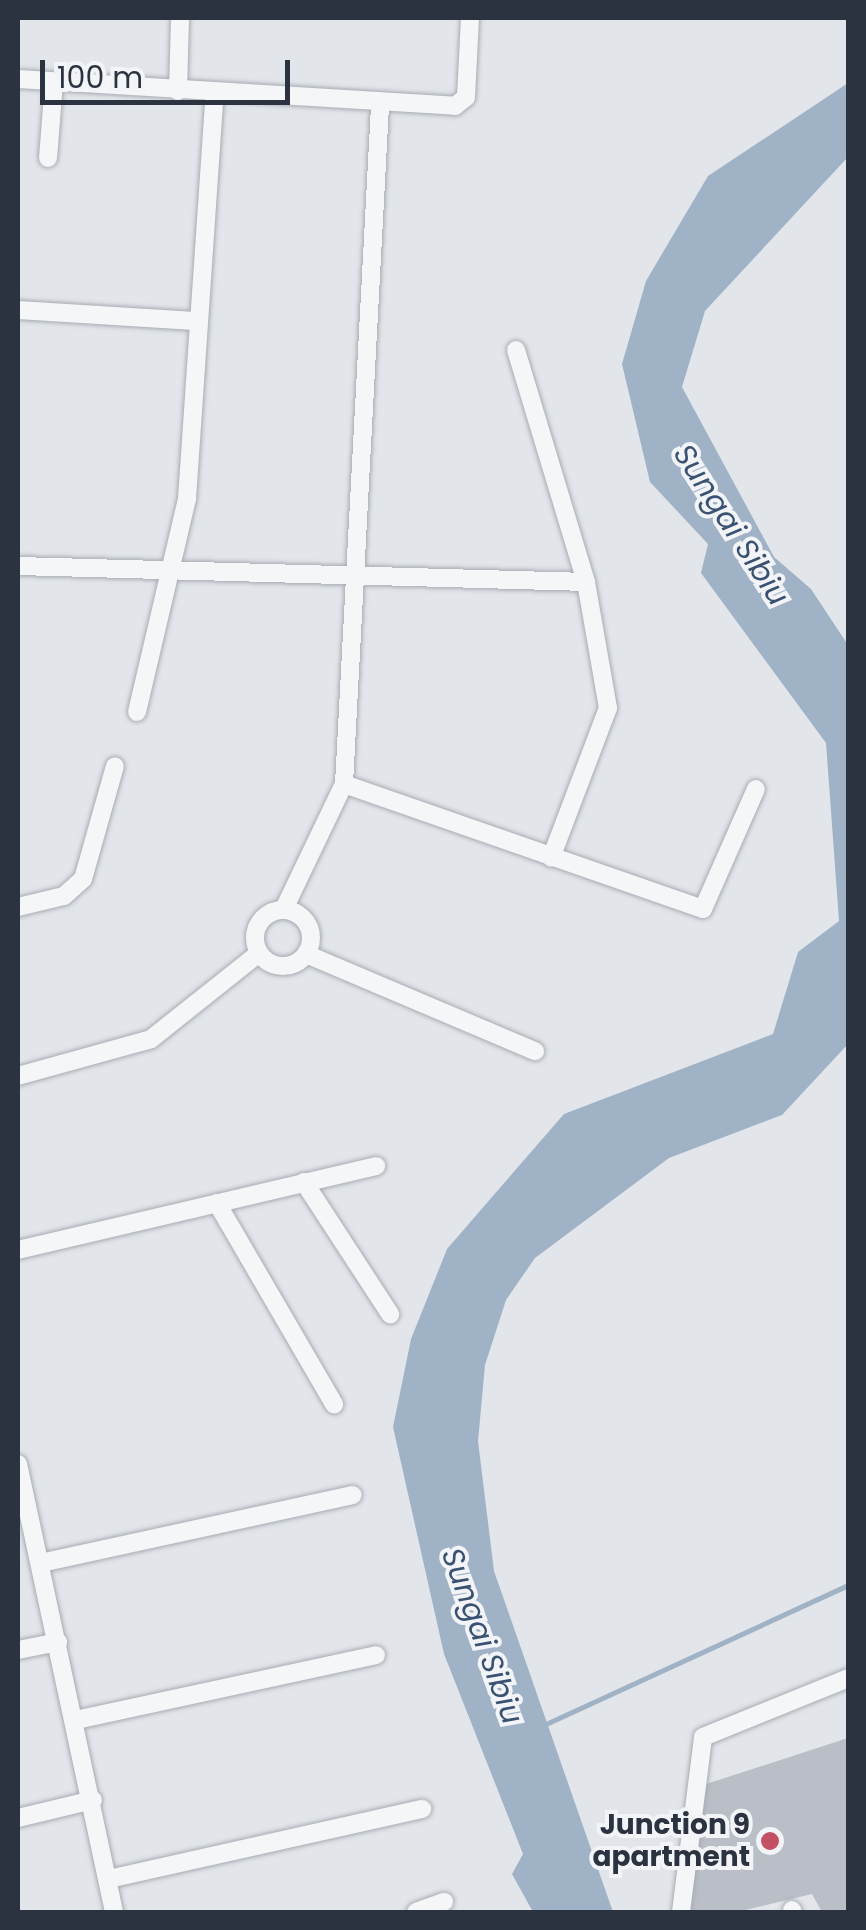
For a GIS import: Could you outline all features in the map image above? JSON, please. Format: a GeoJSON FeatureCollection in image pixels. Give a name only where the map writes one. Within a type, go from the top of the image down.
{"type":"FeatureCollection","features":[{"type":"Feature","properties":{"kind":"street"},"geometry":{"type":"LineString","coordinates":[[178,92],[180,18]]}},
{"type":"Feature","properties":{"kind":"street"},"geometry":{"type":"LineString","coordinates":[[18,79],[214,98],[380,106],[464,101],[470,18]]}},
{"type":"Feature","properties":{"kind":"street"},"geometry":{"type":"LineString","coordinates":[[48,158],[54,82]]}},
{"type":"Feature","properties":{"kind":"street"},"geometry":{"type":"LineString","coordinates":[[137,712],[177,569],[214,98]]}},
{"type":"Feature","properties":{"kind":"street"},"geometry":{"type":"LineString","coordinates":[[260,954],[258,924],[284,909],[344,784],[380,106]]}},
{"type":"Feature","properties":{"kind":"street"},"geometry":{"type":"LineString","coordinates":[[18,310],[194,321]]}},
{"type":"Feature","properties":{"kind":"street"},"geometry":{"type":"LineString","coordinates":[[516,350],[586,582],[608,708],[551,858]]}},
{"type":"Feature","properties":{"kind":"street"},"geometry":{"type":"LineString","coordinates":[[18,566],[353,572],[586,582]]}},
{"type":"Feature","properties":{"kind":"street"},"geometry":{"type":"LineString","coordinates":[[18,907],[64,896],[82,879],[116,766]]}},
{"type":"Feature","properties":{"kind":"street"},"geometry":{"type":"LineString","coordinates":[[344,784],[703,908],[756,789]]}},
{"type":"Feature","properties":{"kind":"street"},"geometry":{"type":"LineString","coordinates":[[284,909],[308,926],[306,954]]}},
{"type":"Feature","properties":{"kind":"street"},"geometry":{"type":"LineString","coordinates":[[260,954],[283,966],[306,954]]}},
{"type":"Feature","properties":{"kind":"street"},"geometry":{"type":"LineString","coordinates":[[18,1076],[151,1039],[260,954]]}},
{"type":"Feature","properties":{"kind":"street"},"geometry":{"type":"LineString","coordinates":[[306,954],[535,1051]]}},
{"type":"Feature","properties":{"kind":"street"},"geometry":{"type":"LineString","coordinates":[[18,1250],[376,1166]]}},
{"type":"Feature","properties":{"kind":"street"},"geometry":{"type":"LineString","coordinates":[[304,1182],[390,1314]]}},
{"type":"Feature","properties":{"kind":"street"},"geometry":{"type":"LineString","coordinates":[[217,1203],[334,1404]]}},
{"type":"Feature","properties":{"kind":"street"},"geometry":{"type":"LineString","coordinates":[[18,1464],[113,1878],[114,1912]]}},
{"type":"Feature","properties":{"kind":"street"},"geometry":{"type":"LineString","coordinates":[[41,1563],[354,1495]]}},
{"type":"Feature","properties":{"kind":"street"},"geometry":{"type":"LineString","coordinates":[[18,1650],[58,1642]]}},
{"type":"Feature","properties":{"kind":"street"},"geometry":{"type":"LineString","coordinates":[[76,1720],[376,1654]]}},
{"type":"Feature","properties":{"kind":"street"},"geometry":{"type":"LineString","coordinates":[[682,1912],[703,1737],[848,1678]]}},
{"type":"Feature","properties":{"kind":"street"},"geometry":{"type":"LineString","coordinates":[[18,1818],[94,1800]]}},
{"type":"Feature","properties":{"kind":"street"},"geometry":{"type":"LineString","coordinates":[[113,1878],[422,1810]]}},
{"type":"Feature","properties":{"kind":"street"},"geometry":{"type":"LineString","coordinates":[[416,1912],[444,1902]]}},
{"type":"Feature","properties":{"kind":"water","name":"Sungai Sibiu"},"geometry":{"type":"Polygon","coordinates":[[[848,83],[848,157],[705,311],[682,387],[774,557],[811,589],[848,645],[848,1044],[782,1115],[669,1158],[535,1258],[506,1300],[485,1365],[478,1441],[494,1571],[613,1912],[533,1912],[512,1874],[523,1854],[444,1654],[393,1427],[411,1339],[447,1249],[564,1114],[773,1034],[798,952],[839,921],[826,743],[701,573],[708,544],[650,482],[622,364],[646,281],[708,176],[848,83]]]}},
{"type":"Feature","properties":{"kind":"building","name":"Junction 9 apartment"},"geometry":{"type":"Polygon","coordinates":[[[848,1738],[848,1912],[822,1912],[812,1894],[737,1912],[684,1912],[697,1787],[848,1738]]]}},
{"type":"Feature","properties":{"kind":"waterway"},"geometry":{"type":"LineString","coordinates":[[548,1723],[848,1585]]}},
{"type":"Feature","properties":{"kind":"place","name":"Junction 9 apartment"},"geometry":{"type":"Point","coordinates":[770,1841]}}]}
